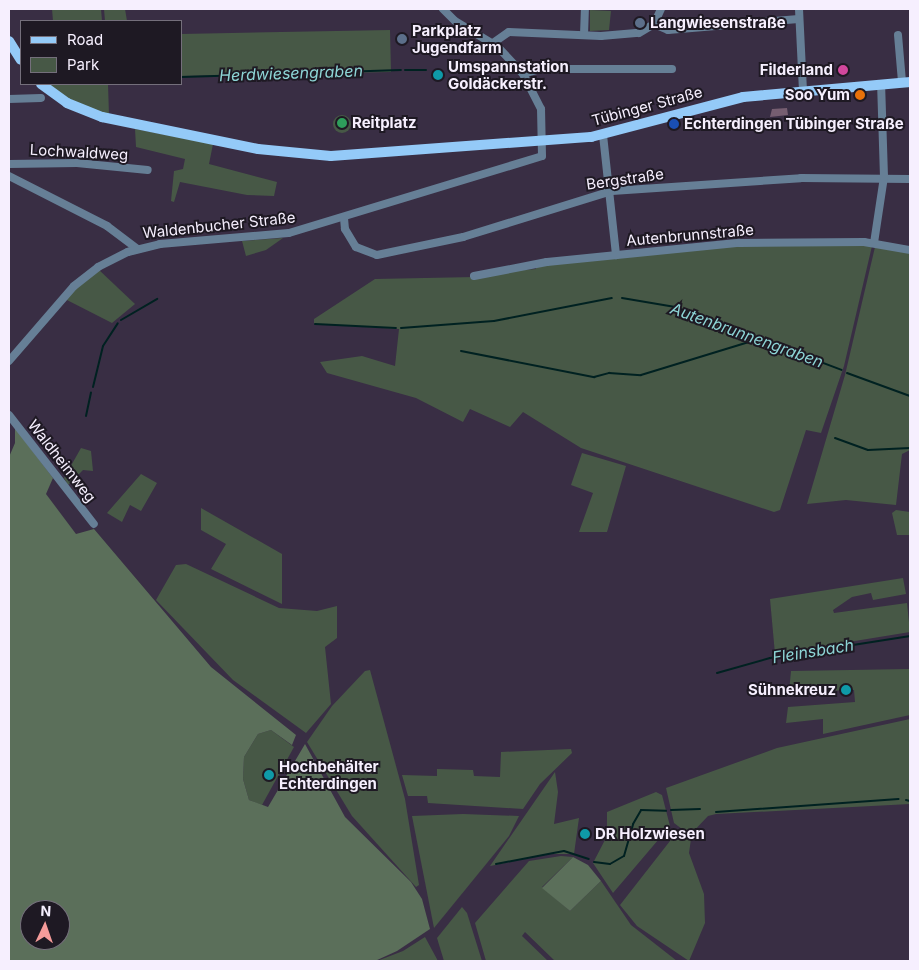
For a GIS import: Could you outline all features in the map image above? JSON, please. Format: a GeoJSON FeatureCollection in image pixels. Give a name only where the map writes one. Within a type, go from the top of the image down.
{"type":"FeatureCollection","features":[{"type":"Feature","properties":{"kind":"main road"},"geometry":{"type":"LineString","coordinates":[[9,41],[20,58]]}},
{"type":"Feature","properties":{"kind":"main road","name":"Tübinger Straße"},"geometry":{"type":"LineString","coordinates":[[43,85],[74,106],[112,120],[271,151],[360,154],[603,135],[735,99],[906,82]]}},
{"type":"Feature","properties":{"kind":"street"},"geometry":{"type":"LineString","coordinates":[[442,9],[455,21],[493,43],[523,74],[541,109],[543,140]]}},
{"type":"Feature","properties":{"kind":"street"},"geometry":{"type":"LineString","coordinates":[[584,36],[585,9]]}},
{"type":"Feature","properties":{"kind":"street"},"geometry":{"type":"LineString","coordinates":[[493,43],[509,32],[584,36],[639,33],[654,24],[661,9]]}},
{"type":"Feature","properties":{"kind":"street"},"geometry":{"type":"LineString","coordinates":[[799,9],[803,91]]}},
{"type":"Feature","properties":{"kind":"street"},"geometry":{"type":"LineString","coordinates":[[654,24],[668,30],[799,19]]}},
{"type":"Feature","properties":{"kind":"street"},"geometry":{"type":"LineString","coordinates":[[898,35],[906,82]]}},
{"type":"Feature","properties":{"kind":"street"},"geometry":{"type":"LineString","coordinates":[[523,74],[541,69],[672,69]]}},
{"type":"Feature","properties":{"kind":"street"},"geometry":{"type":"LineString","coordinates":[[874,243],[884,176],[881,84]]}},
{"type":"Feature","properties":{"kind":"street"},"geometry":{"type":"LineString","coordinates":[[9,99],[41,98]]}},
{"type":"Feature","properties":{"kind":"street"},"geometry":{"type":"LineString","coordinates":[[603,135],[612,192],[616,255]]}},
{"type":"Feature","properties":{"kind":"street","name":"Waldenbucher Straße"},"geometry":{"type":"LineString","coordinates":[[9,361],[49,311],[80,280],[107,261],[137,249],[289,234],[537,159],[543,153],[543,140]]}},
{"type":"Feature","properties":{"kind":"street","name":"Lochwaldweg"},"geometry":{"type":"LineString","coordinates":[[9,164],[77,163],[148,170]]}},
{"type":"Feature","properties":{"kind":"street"},"geometry":{"type":"LineString","coordinates":[[9,176],[107,226],[137,249]]}},
{"type":"Feature","properties":{"kind":"street","name":"Bergstraße"},"geometry":{"type":"LineString","coordinates":[[344,218],[344,229],[356,247],[377,255],[462,237],[612,192],[709,183],[884,176],[910,179]]}},
{"type":"Feature","properties":{"kind":"street","name":"Autenbrunnstraße"},"geometry":{"type":"LineString","coordinates":[[474,276],[525,265],[739,243],[874,243],[910,250]]}},
{"type":"Feature","properties":{"kind":"street","name":"Waldheimweg"},"geometry":{"type":"LineString","coordinates":[[9,415],[94,524]]}},
{"type":"Feature","properties":{"kind":"green space"},"geometry":{"type":"Polygon","coordinates":[[[52,9],[101,9],[102,20],[53,20],[52,9]]]}},
{"type":"Feature","properties":{"kind":"green space"},"geometry":{"type":"Polygon","coordinates":[[[104,9],[125,9],[127,20],[105,20],[104,9]]]}},
{"type":"Feature","properties":{"kind":"green space"},"geometry":{"type":"Polygon","coordinates":[[[590,10],[611,11],[609,30],[590,31],[590,10]]]}},
{"type":"Feature","properties":{"kind":"green space"},"geometry":{"type":"Polygon","coordinates":[[[390,30],[391,72],[182,76],[182,34],[390,30]]]}},
{"type":"Feature","properties":{"kind":"green space"},"geometry":{"type":"Polygon","coordinates":[[[49,85],[108,85],[109,115],[76,104],[49,85]]]}},
{"type":"Feature","properties":{"kind":"green space","name":"Reitplatz"},"geometry":{"type":"Polygon","coordinates":[[[338,115],[346,115],[351,120],[349,131],[338,133],[333,128],[333,120],[338,115]]]}},
{"type":"Feature","properties":{"kind":"green space"},"geometry":{"type":"Polygon","coordinates":[[[135,129],[213,144],[209,164],[277,182],[274,196],[247,195],[180,182],[174,202],[171,201],[174,171],[183,169],[185,159],[136,147],[135,129]]]}},
{"type":"Feature","properties":{"kind":"green space"},"geometry":{"type":"Polygon","coordinates":[[[283,238],[266,250],[246,256],[242,241],[283,238]]]}},
{"type":"Feature","properties":{"kind":"green space"},"geometry":{"type":"Polygon","coordinates":[[[822,244],[872,246],[844,366],[821,433],[806,430],[780,510],[774,512],[581,448],[523,412],[510,427],[470,409],[463,422],[416,398],[327,373],[320,362],[362,356],[395,366],[399,329],[314,324],[314,319],[375,279],[475,277],[523,267],[524,270],[536,269],[536,265],[749,245],[822,244]]]}},
{"type":"Feature","properties":{"kind":"green space"},"geometry":{"type":"Polygon","coordinates":[[[875,247],[910,252],[910,450],[902,454],[896,505],[846,500],[807,504],[845,375],[875,247]]]}},
{"type":"Feature","properties":{"kind":"green space"},"geometry":{"type":"Polygon","coordinates":[[[98,269],[135,304],[112,323],[63,298],[98,269]]]}},
{"type":"Feature","properties":{"kind":"green space"},"geometry":{"type":"Polygon","coordinates":[[[15,428],[53,478],[46,494],[76,534],[94,529],[211,667],[296,735],[292,745],[271,730],[258,734],[244,757],[243,779],[249,800],[268,807],[305,744],[345,817],[411,882],[422,899],[430,929],[397,951],[375,961],[9,961],[9,457],[15,443],[15,428]]]}},
{"type":"Feature","properties":{"kind":"green space"},"geometry":{"type":"Polygon","coordinates":[[[81,448],[91,451],[93,471],[83,470],[68,485],[64,478],[81,448]]]}},
{"type":"Feature","properties":{"kind":"green space"},"geometry":{"type":"Polygon","coordinates":[[[582,453],[626,466],[607,532],[579,532],[593,493],[571,485],[582,453]]]}},
{"type":"Feature","properties":{"kind":"green space"},"geometry":{"type":"Polygon","coordinates":[[[141,474],[157,483],[141,511],[130,505],[122,522],[107,513],[141,474]]]}},
{"type":"Feature","properties":{"kind":"green space"},"geometry":{"type":"Polygon","coordinates":[[[201,508],[282,554],[282,604],[211,569],[226,544],[201,530],[201,508]]]}},
{"type":"Feature","properties":{"kind":"green space"},"geometry":{"type":"Polygon","coordinates":[[[896,510],[910,512],[910,535],[897,535],[892,513],[896,510]]]}},
{"type":"Feature","properties":{"kind":"green space"},"geometry":{"type":"Polygon","coordinates":[[[186,564],[279,608],[317,611],[337,606],[337,638],[325,647],[331,704],[306,733],[233,680],[156,600],[176,565],[186,564]]]}},
{"type":"Feature","properties":{"kind":"green space"},"geometry":{"type":"Polygon","coordinates":[[[903,578],[906,594],[873,600],[871,593],[852,597],[833,610],[834,613],[907,603],[910,632],[775,654],[770,599],[903,578]]]}},
{"type":"Feature","properties":{"kind":"green space"},"geometry":{"type":"Polygon","coordinates":[[[910,669],[910,715],[823,734],[823,719],[786,723],[788,707],[855,702],[854,690],[789,692],[791,671],[910,669]]]}},
{"type":"Feature","properties":{"kind":"green space"},"geometry":{"type":"Polygon","coordinates":[[[370,670],[405,799],[419,885],[416,887],[352,816],[307,742],[332,706],[365,671],[370,670]]]}},
{"type":"Feature","properties":{"kind":"green space"},"geometry":{"type":"Polygon","coordinates":[[[910,719],[910,804],[716,814],[708,816],[690,835],[674,823],[666,788],[777,748],[910,719]]]}},
{"type":"Feature","properties":{"kind":"green space"},"geometry":{"type":"Polygon","coordinates":[[[271,730],[294,747],[262,805],[249,800],[243,779],[244,757],[258,734],[271,730]]]}},
{"type":"Feature","properties":{"kind":"green space"},"geometry":{"type":"Polygon","coordinates":[[[571,749],[572,753],[540,784],[523,809],[428,803],[427,796],[408,796],[402,775],[437,776],[437,769],[473,770],[474,776],[500,777],[501,752],[571,749]]]}},
{"type":"Feature","properties":{"kind":"green space"},"geometry":{"type":"Polygon","coordinates":[[[555,772],[558,792],[554,824],[579,818],[574,854],[549,854],[490,866],[555,772]]]}},
{"type":"Feature","properties":{"kind":"green space"},"geometry":{"type":"Polygon","coordinates":[[[656,792],[662,795],[670,826],[613,893],[593,863],[607,836],[607,812],[656,792]]]}},
{"type":"Feature","properties":{"kind":"green space"},"geometry":{"type":"Polygon","coordinates":[[[463,814],[519,816],[509,836],[434,928],[412,816],[463,814]]]}},
{"type":"Feature","properties":{"kind":"green space"},"geometry":{"type":"Polygon","coordinates":[[[677,832],[691,839],[689,853],[704,894],[705,923],[689,961],[637,926],[620,905],[677,832]]]}},
{"type":"Feature","properties":{"kind":"green space"},"geometry":{"type":"Polygon","coordinates":[[[561,856],[573,857],[542,887],[570,911],[601,881],[631,925],[677,961],[555,961],[525,932],[522,936],[548,961],[486,961],[475,923],[529,861],[561,856]]]}},
{"type":"Feature","properties":{"kind":"green space"},"geometry":{"type":"Polygon","coordinates":[[[573,857],[588,865],[601,881],[570,911],[542,888],[573,857]]]}},
{"type":"Feature","properties":{"kind":"green space"},"geometry":{"type":"Polygon","coordinates":[[[462,907],[467,913],[482,961],[444,961],[437,938],[462,907]]]}},
{"type":"Feature","properties":{"kind":"green space"},"geometry":{"type":"Polygon","coordinates":[[[425,937],[438,961],[377,961],[403,951],[425,937]]]}},
{"type":"Feature","properties":{"kind":"building"},"geometry":{"type":"Polygon","coordinates":[[[787,108],[788,115],[770,117],[772,109],[787,108]]]}},
{"type":"Feature","properties":{"kind":"waterway","name":"Herdwiesengraben"},"geometry":{"type":"LineString","coordinates":[[182,77],[401,70]]}},
{"type":"Feature","properties":{"kind":"waterway","name":"Herdwiesengraben"},"geometry":{"type":"LineString","coordinates":[[405,70],[426,70]]}},
{"type":"Feature","properties":{"kind":"waterway","name":"Autenbrunnengraben"},"geometry":{"type":"LineString","coordinates":[[401,328],[494,321],[612,298]]}},
{"type":"Feature","properties":{"kind":"waterway","name":"Autenbrunnengraben"},"geometry":{"type":"LineString","coordinates":[[622,298],[675,307],[842,370]]}},
{"type":"Feature","properties":{"kind":"waterway"},"geometry":{"type":"LineString","coordinates":[[121,320],[157,299]]}},
{"type":"Feature","properties":{"kind":"waterway"},"geometry":{"type":"LineString","coordinates":[[93,387],[103,346],[118,323]]}},
{"type":"Feature","properties":{"kind":"waterway","name":"Autenbrunnengraben"},"geometry":{"type":"LineString","coordinates":[[315,324],[396,328]]}},
{"type":"Feature","properties":{"kind":"waterway"},"geometry":{"type":"LineString","coordinates":[[461,351],[594,377],[609,373],[641,375],[759,339]]}},
{"type":"Feature","properties":{"kind":"waterway","name":"Autenbrunnengraben"},"geometry":{"type":"LineString","coordinates":[[847,373],[910,396]]}},
{"type":"Feature","properties":{"kind":"waterway"},"geometry":{"type":"LineString","coordinates":[[86,416],[91,393]]}},
{"type":"Feature","properties":{"kind":"waterway"},"geometry":{"type":"LineString","coordinates":[[835,438],[868,450],[910,448]]}},
{"type":"Feature","properties":{"kind":"waterway","name":"Fleinsbach"},"geometry":{"type":"LineString","coordinates":[[717,673],[770,658],[910,636]]}},
{"type":"Feature","properties":{"kind":"waterway"},"geometry":{"type":"LineString","coordinates":[[716,812],[899,799]]}},
{"type":"Feature","properties":{"kind":"waterway"},"geometry":{"type":"LineString","coordinates":[[906,800],[910,801]]}},
{"type":"Feature","properties":{"kind":"waterway"},"geometry":{"type":"LineString","coordinates":[[671,810],[700,809]]}},
{"type":"Feature","properties":{"kind":"waterway"},"geometry":{"type":"LineString","coordinates":[[594,862],[610,864],[624,856],[633,824],[641,810],[666,811]]}},
{"type":"Feature","properties":{"kind":"waterway"},"geometry":{"type":"LineString","coordinates":[[496,864],[564,851],[589,859]]}},
{"type":"Feature","properties":{"kind":"place","name":"Langwiesenstraße"},"geometry":{"type":"Point","coordinates":[640,23]}},
{"type":"Feature","properties":{"kind":"place","name":"Parkplatz Jugendfarm"},"geometry":{"type":"Point","coordinates":[402,39]}},
{"type":"Feature","properties":{"kind":"place","name":"Filderland"},"geometry":{"type":"Point","coordinates":[843,70]}},
{"type":"Feature","properties":{"kind":"place","name":"Umspannstation Goldäckerstr."},"geometry":{"type":"Point","coordinates":[438,75]}},
{"type":"Feature","properties":{"kind":"place","name":"Soo Yum"},"geometry":{"type":"Point","coordinates":[860,95]}},
{"type":"Feature","properties":{"kind":"place","name":"Reitplatz"},"geometry":{"type":"Point","coordinates":[342,123]}},
{"type":"Feature","properties":{"kind":"place","name":"Echterdingen Tübinger Straße"},"geometry":{"type":"Point","coordinates":[674,124]}},
{"type":"Feature","properties":{"kind":"place","name":"Sühnekreuz"},"geometry":{"type":"Point","coordinates":[846,690]}},
{"type":"Feature","properties":{"kind":"place","name":"Hochbehälter Echterdingen"},"geometry":{"type":"Point","coordinates":[269,775]}},
{"type":"Feature","properties":{"kind":"place","name":"DR Holzwiesen"},"geometry":{"type":"Point","coordinates":[585,834]}}]}
